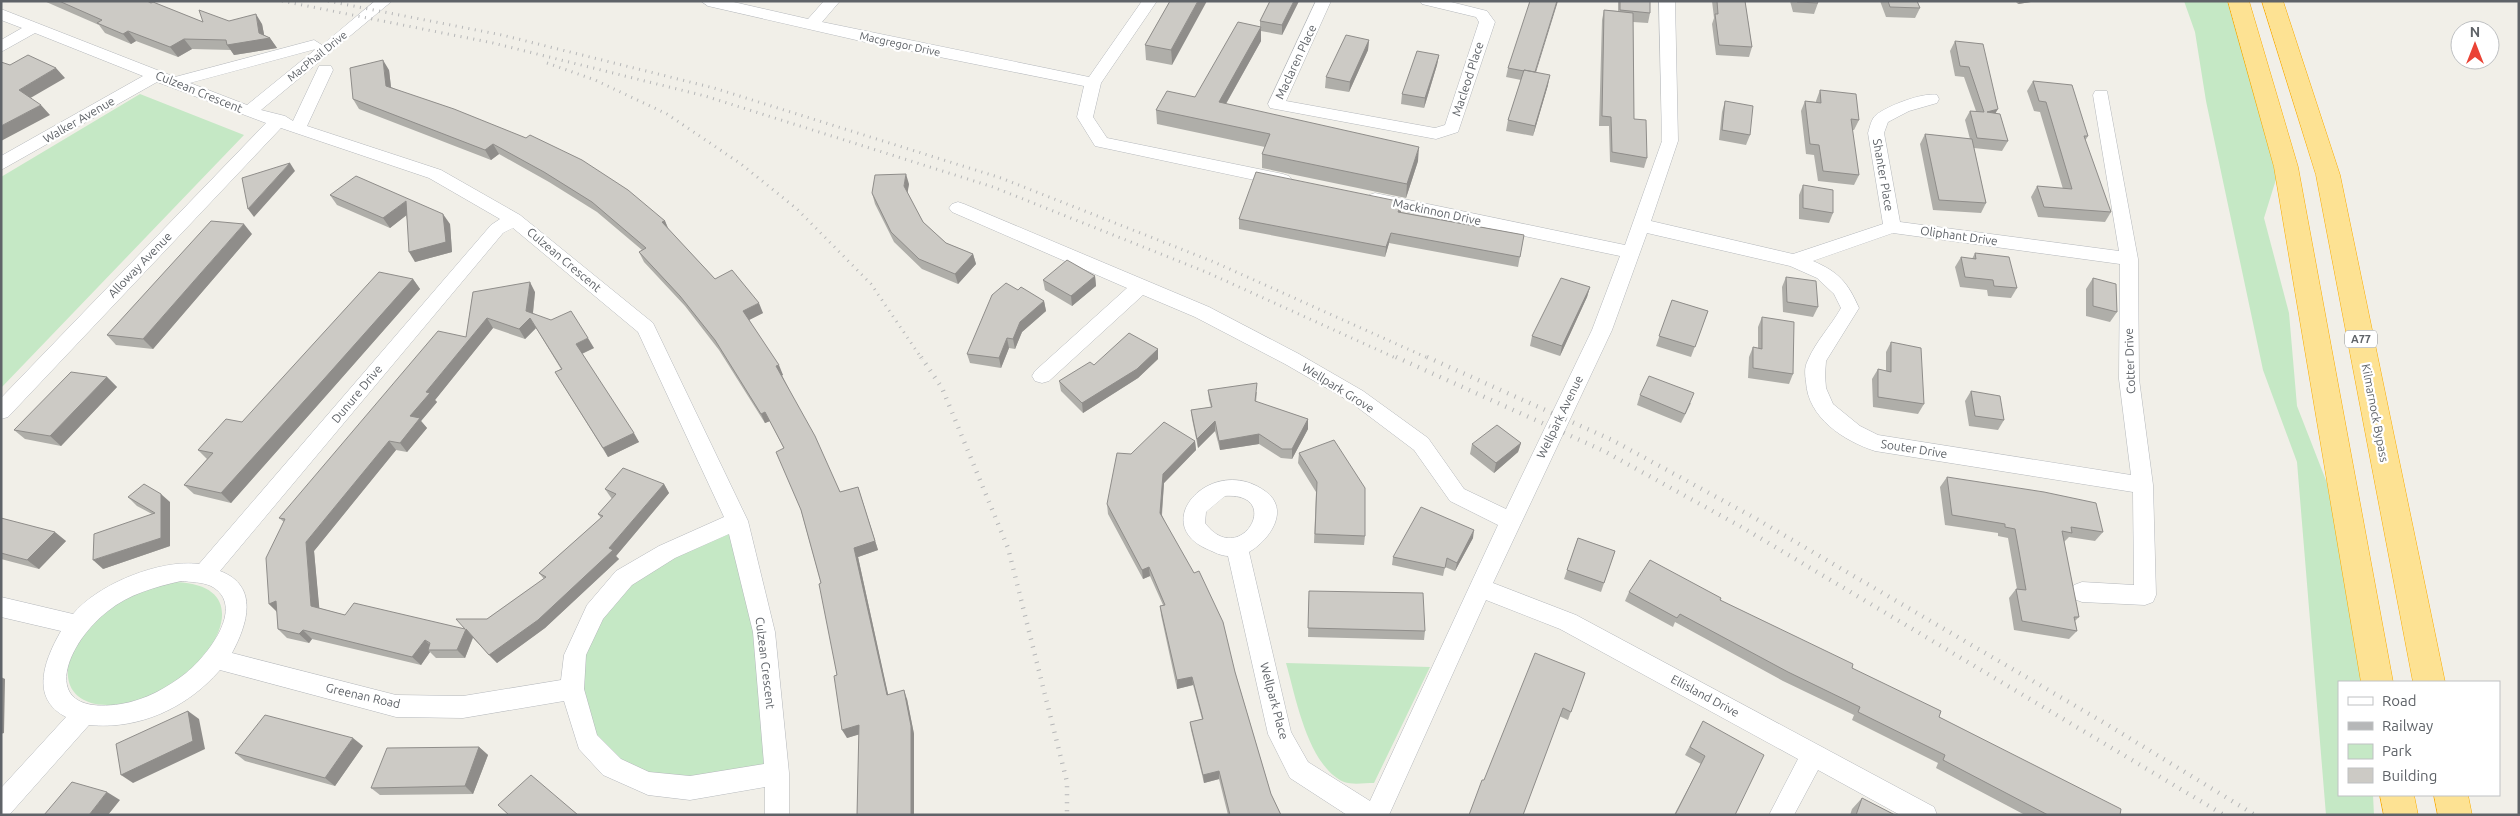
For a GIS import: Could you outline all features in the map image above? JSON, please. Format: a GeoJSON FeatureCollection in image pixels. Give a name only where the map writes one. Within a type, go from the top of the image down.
{"type":"FeatureCollection","features":[{"type":"Feature","properties":{"kind":"highway"},"geometry":{"type":"LineString","coordinates":[[2238,1],[2286,167],[2377,681]]}},
{"type":"Feature","properties":{"kind":"highway","name":"Kilmarnock Bypass"},"geometry":{"type":"LineString","coordinates":[[2272,1],[2328,175],[2428,681]]}},
{"type":"Feature","properties":{"kind":"highway"},"geometry":{"type":"LineString","coordinates":[[2397,796],[2401,815]]}},
{"type":"Feature","properties":{"kind":"highway"},"geometry":{"type":"LineString","coordinates":[[2451,796],[2455,815]]}},
{"type":"Feature","properties":{"kind":"street","name":"MacPhail Drive"},"geometry":{"type":"LineString","coordinates":[[249,112],[385,1]]}},
{"type":"Feature","properties":{"kind":"street","name":"Macgregor Drive"},"geometry":{"type":"LineString","coordinates":[[708,1],[811,25],[1093,84]]}},
{"type":"Feature","properties":{"kind":"street"},"geometry":{"type":"LineString","coordinates":[[811,25],[833,1]]}},
{"type":"Feature","properties":{"kind":"street"},"geometry":{"type":"LineString","coordinates":[[1150,1],[1093,84],[1085,117],[1101,142],[1298,183]]}},
{"type":"Feature","properties":{"kind":"street","name":"Maclaren Place"},"geometry":{"type":"LineString","coordinates":[[1324,1],[1276,104],[1356,120]]}},
{"type":"Feature","properties":{"kind":"street","name":"Macleod Place"},"geometry":{"type":"LineString","coordinates":[[1356,120],[1436,134],[1452,128],[1487,22],[1482,14],[1428,1]]}},
{"type":"Feature","properties":{"kind":"street","name":"Wellpark Avenue"},"geometry":{"type":"LineString","coordinates":[[1376,815],[1511,521],[1602,330],[1641,225],[1670,141],[1667,1]]}},
{"type":"Feature","properties":{"kind":"street","name":"Culzean Crescent"},"geometry":{"type":"LineString","coordinates":[[1,14],[249,112],[279,120],[435,174],[514,219],[646,328],[737,521],[764,632],[777,773],[777,815]]}},
{"type":"Feature","properties":{"kind":"street"},"geometry":{"type":"LineString","coordinates":[[1,46],[34,27]]}},
{"type":"Feature","properties":{"kind":"street","name":"Walker Avenue"},"geometry":{"type":"LineString","coordinates":[[1,164],[166,78],[314,45]]}},
{"type":"Feature","properties":{"kind":"street"},"geometry":{"type":"LineString","coordinates":[[298,127],[325,70]]}},
{"type":"Feature","properties":{"kind":"street","name":"Cotter Drive"},"geometry":{"type":"LineString","coordinates":[[2082,592],[2145,595],[2143,486],[2129,379],[2129,259],[2101,95]]}},
{"type":"Feature","properties":{"kind":"street","name":"Shanter Place"},"geometry":{"type":"LineString","coordinates":[[1892,227],[1876,133],[1881,119],[1903,107],[1931,99]]}},
{"type":"Feature","properties":{"kind":"street","name":"Alloway Avenue"},"geometry":{"type":"LineString","coordinates":[[1,411],[279,120]]}},
{"type":"Feature","properties":{"kind":"street","name":"Mackinnon Drive"},"geometry":{"type":"LineString","coordinates":[[1356,195],[1630,252]]}},
{"type":"Feature","properties":{"kind":"street","name":"Wellpark Grove"},"geometry":{"type":"LineString","coordinates":[[958,208],[1202,312],[1356,396],[1421,444],[1457,494],[1481,508],[1511,521]]}},
{"type":"Feature","properties":{"kind":"street","name":"Dunure Drive"},"geometry":{"type":"LineString","coordinates":[[204,574],[497,230],[514,219]]}},
{"type":"Feature","properties":{"kind":"street"},"geometry":{"type":"LineString","coordinates":[[1641,225],[1794,261]]}},
{"type":"Feature","properties":{"kind":"street","name":"Oliphant Drive"},"geometry":{"type":"LineString","coordinates":[[1794,261],[1892,227],[2129,259]]}},
{"type":"Feature","properties":{"kind":"street","name":"Souter Drive"},"geometry":{"type":"LineString","coordinates":[[1794,261],[1824,273],[1842,290],[1850,308],[1842,325],[1816,362],[1815,383],[1820,404],[1842,426],[1875,443],[2143,486]]}},
{"type":"Feature","properties":{"kind":"street"},"geometry":{"type":"LineString","coordinates":[[1042,376],[1141,286]]}},
{"type":"Feature","properties":{"kind":"street"},"geometry":{"type":"LineString","coordinates":[[737,521],[667,552],[624,578],[595,612],[591,620],[575,655],[572,688],[587,741],[612,767],[648,783],[690,788],[777,773]]}},
{"type":"Feature","properties":{"kind":"street","name":"Wellpark Place"},"geometry":{"type":"LineString","coordinates":[[1237,546],[1280,734],[1299,770],[1332,793],[1371,815]]}},
{"type":"Feature","properties":{"kind":"street"},"geometry":{"type":"LineString","coordinates":[[181,572],[204,574],[222,582],[234,596],[236,615],[231,636],[216,659],[195,680],[168,698],[146,708],[110,716],[84,714],[65,705],[55,689],[54,670],[61,647],[77,625],[99,605],[126,588],[153,577],[181,572]]}},
{"type":"Feature","properties":{"kind":"street","name":"Ellisland Drive"},"geometry":{"type":"LineString","coordinates":[[1480,588],[1568,622],[1925,815]]}},
{"type":"Feature","properties":{"kind":"street"},"geometry":{"type":"LineString","coordinates":[[1,607],[77,625]]}},
{"type":"Feature","properties":{"kind":"street","name":"Greenan Road"},"geometry":{"type":"LineString","coordinates":[[216,659],[396,706],[463,707],[572,688]]}},
{"type":"Feature","properties":{"kind":"street"},"geometry":{"type":"LineString","coordinates":[[1,806],[84,714]]}},
{"type":"Feature","properties":{"kind":"street"},"geometry":{"type":"LineString","coordinates":[[1781,815],[1813,754]]}},
{"type":"Feature","properties":{"kind":"green space"},"geometry":{"type":"Polygon","coordinates":[[[2184,1],[2227,1],[2278,173],[2264,218],[2289,313],[2297,406],[2327,483],[2364,681],[2338,681],[2338,796],[2373,796],[2374,815],[2326,815],[2297,462],[2263,370],[2206,101],[2195,32],[2184,1]]]}},
{"type":"Feature","properties":{"kind":"green space"},"geometry":{"type":"Polygon","coordinates":[[[140,94],[244,135],[1,388],[1,177],[140,94]]]}},
{"type":"Feature","properties":{"kind":"green space"},"geometry":{"type":"Polygon","coordinates":[[[737,521],[777,773],[648,783],[587,741],[575,655],[624,578],[737,521]]]}},
{"type":"Feature","properties":{"kind":"green space"},"geometry":{"type":"Polygon","coordinates":[[[177,582],[200,586],[214,594],[221,606],[222,620],[217,635],[197,665],[171,686],[128,703],[107,705],[90,703],[78,696],[71,687],[68,675],[70,660],[76,645],[87,628],[95,619],[116,604],[140,592],[177,582]]]}},
{"type":"Feature","properties":{"kind":"green space"},"geometry":{"type":"Polygon","coordinates":[[[1286,663],[1430,667],[1374,783],[1355,784],[1344,782],[1332,774],[1321,762],[1305,730],[1286,663]]]}},
{"type":"Feature","properties":{"kind":"building"},"geometry":{"type":"Polygon","coordinates":[[[59,1],[147,1],[203,22],[199,10],[229,21],[256,14],[259,33],[270,38],[227,45],[226,40],[184,39],[170,47],[128,31],[123,34],[97,23],[102,20],[59,1]]]}},
{"type":"Feature","properties":{"kind":"building"},"geometry":{"type":"Polygon","coordinates":[[[1170,1],[1198,1],[1171,50],[1145,45],[1170,1]]]}},
{"type":"Feature","properties":{"kind":"building"},"geometry":{"type":"Polygon","coordinates":[[[1270,1],[1294,1],[1282,25],[1260,21],[1270,1]]]}},
{"type":"Feature","properties":{"kind":"building"},"geometry":{"type":"Polygon","coordinates":[[[1530,1],[1557,1],[1535,72],[1508,68],[1530,1]]]}},
{"type":"Feature","properties":{"kind":"building"},"geometry":{"type":"Polygon","coordinates":[[[1620,1],[1650,1],[1650,13],[1620,10],[1620,1]]]}},
{"type":"Feature","properties":{"kind":"building"},"geometry":{"type":"Polygon","coordinates":[[[1717,1],[1745,1],[1752,47],[1719,45],[1715,14],[1718,14],[1717,1]]]}},
{"type":"Feature","properties":{"kind":"building"},"geometry":{"type":"Polygon","coordinates":[[[1817,1],[1818,3],[1797,2],[1817,1]]]}},
{"type":"Feature","properties":{"kind":"building"},"geometry":{"type":"Polygon","coordinates":[[[1888,1],[1917,1],[1920,8],[1890,7],[1888,1]]]}},
{"type":"Feature","properties":{"kind":"building"},"geometry":{"type":"Polygon","coordinates":[[[1604,10],[1633,13],[1634,119],[1646,120],[1647,158],[1612,152],[1611,117],[1602,116],[1604,10]]]}},
{"type":"Feature","properties":{"kind":"building"},"geometry":{"type":"Polygon","coordinates":[[[1238,22],[1261,27],[1219,102],[1419,147],[1407,184],[1262,154],[1270,134],[1156,110],[1167,91],[1195,97],[1238,22]]]}},
{"type":"Feature","properties":{"kind":"building"},"geometry":{"type":"Polygon","coordinates":[[[1346,35],[1369,40],[1350,82],[1326,77],[1346,35]]]}},
{"type":"Feature","properties":{"kind":"building"},"geometry":{"type":"Polygon","coordinates":[[[1955,41],[1983,44],[1998,109],[1987,112],[2000,114],[2008,141],[1977,138],[1970,111],[1984,112],[1969,67],[1960,66],[1955,41]]]}},
{"type":"Feature","properties":{"kind":"building"},"geometry":{"type":"Polygon","coordinates":[[[1417,51],[1439,55],[1425,98],[1402,94],[1417,51]]]}},
{"type":"Feature","properties":{"kind":"building"},"geometry":{"type":"Polygon","coordinates":[[[28,55],[56,68],[19,90],[41,105],[1,126],[1,62],[10,65],[28,55]]]}},
{"type":"Feature","properties":{"kind":"building"},"geometry":{"type":"Polygon","coordinates":[[[383,60],[386,86],[454,109],[526,138],[530,135],[582,160],[628,190],[665,221],[662,222],[715,279],[732,270],[759,303],[743,311],[779,365],[776,366],[815,436],[840,492],[858,487],[875,541],[854,548],[887,695],[904,690],[911,726],[911,815],[857,815],[859,725],[842,730],[834,676],[837,675],[819,584],[821,583],[801,510],[776,452],[784,448],[765,412],[761,414],[715,340],[680,296],[639,252],[646,248],[592,202],[544,172],[493,144],[485,150],[353,99],[350,68],[383,60]]]}},
{"type":"Feature","properties":{"kind":"building"},"geometry":{"type":"Polygon","coordinates":[[[1524,70],[1550,75],[1535,126],[1508,120],[1524,70]]]}},
{"type":"Feature","properties":{"kind":"building"},"geometry":{"type":"Polygon","coordinates":[[[2033,81],[2072,85],[2088,136],[2084,136],[2111,212],[2044,207],[2037,186],[2072,189],[2046,102],[2039,101],[2033,81]]]}},
{"type":"Feature","properties":{"kind":"building"},"geometry":{"type":"Polygon","coordinates":[[[1820,90],[1856,94],[1859,120],[1851,119],[1859,175],[1823,171],[1819,145],[1810,144],[1805,101],[1821,103],[1820,90]]]}},
{"type":"Feature","properties":{"kind":"building"},"geometry":{"type":"Polygon","coordinates":[[[1725,101],[1753,106],[1750,135],[1722,130],[1725,101]]]}},
{"type":"Feature","properties":{"kind":"building"},"geometry":{"type":"Polygon","coordinates":[[[1925,134],[1972,139],[1986,203],[1939,200],[1925,134]]]}},
{"type":"Feature","properties":{"kind":"building"},"geometry":{"type":"Polygon","coordinates":[[[290,163],[248,209],[242,178],[290,163]]]}},
{"type":"Feature","properties":{"kind":"building"},"geometry":{"type":"Polygon","coordinates":[[[1256,172],[1402,202],[1398,212],[1524,235],[1520,257],[1391,233],[1386,247],[1239,219],[1256,172]]]}},
{"type":"Feature","properties":{"kind":"building"},"geometry":{"type":"Polygon","coordinates":[[[906,174],[904,186],[923,222],[946,243],[973,254],[955,274],[919,259],[891,232],[872,193],[875,175],[906,174]]]}},
{"type":"Feature","properties":{"kind":"building"},"geometry":{"type":"Polygon","coordinates":[[[356,176],[443,214],[446,242],[409,252],[406,201],[383,218],[330,195],[356,176]]]}},
{"type":"Feature","properties":{"kind":"building"},"geometry":{"type":"Polygon","coordinates":[[[1803,185],[1833,190],[1833,213],[1803,208],[1803,185]]]}},
{"type":"Feature","properties":{"kind":"building"},"geometry":{"type":"Polygon","coordinates":[[[211,221],[244,224],[143,339],[107,335],[211,221]]]}},
{"type":"Feature","properties":{"kind":"building"},"geometry":{"type":"Polygon","coordinates":[[[1975,253],[2009,257],[2017,288],[1994,286],[1993,280],[1965,277],[1961,257],[1976,259],[1975,253]]]}},
{"type":"Feature","properties":{"kind":"building"},"geometry":{"type":"Polygon","coordinates":[[[1067,260],[1095,276],[1071,296],[1043,280],[1067,260]]]}},
{"type":"Feature","properties":{"kind":"building"},"geometry":{"type":"Polygon","coordinates":[[[379,272],[413,279],[221,493],[184,485],[213,453],[198,450],[226,419],[242,422],[379,272]]]}},
{"type":"Feature","properties":{"kind":"building"},"geometry":{"type":"Polygon","coordinates":[[[1786,277],[1816,281],[1818,307],[1787,302],[1786,277]]]}},
{"type":"Feature","properties":{"kind":"building"},"geometry":{"type":"Polygon","coordinates":[[[1561,278],[1590,287],[1562,346],[1532,336],[1561,278]]]}},
{"type":"Feature","properties":{"kind":"building"},"geometry":{"type":"Polygon","coordinates":[[[2093,278],[2116,284],[2117,312],[2093,306],[2093,278]]]}},
{"type":"Feature","properties":{"kind":"building"},"geometry":{"type":"Polygon","coordinates":[[[530,282],[526,311],[551,320],[571,311],[588,338],[576,344],[634,433],[603,448],[555,372],[562,369],[530,318],[519,329],[487,318],[426,392],[430,393],[410,416],[420,418],[400,443],[389,441],[306,542],[311,606],[345,615],[354,603],[465,629],[456,619],[487,619],[546,577],[539,573],[603,516],[598,514],[616,494],[605,489],[623,468],[664,484],[609,548],[613,550],[538,620],[489,655],[466,629],[457,650],[428,650],[430,643],[425,640],[412,657],[303,630],[299,634],[278,629],[276,601],[269,604],[266,558],[285,519],[279,518],[438,331],[466,337],[473,292],[530,282]]]}},
{"type":"Feature","properties":{"kind":"building"},"geometry":{"type":"Polygon","coordinates":[[[1006,283],[1018,290],[1021,287],[1044,301],[1020,322],[1013,339],[1007,338],[999,358],[967,354],[992,295],[1006,283]]]}},
{"type":"Feature","properties":{"kind":"building"},"geometry":{"type":"Polygon","coordinates":[[[1672,300],[1708,311],[1695,347],[1659,336],[1672,300]]]}},
{"type":"Feature","properties":{"kind":"building"},"geometry":{"type":"Polygon","coordinates":[[[1762,317],[1794,322],[1793,374],[1753,368],[1753,347],[1762,349],[1762,317]]]}},
{"type":"Feature","properties":{"kind":"building"},"geometry":{"type":"Polygon","coordinates":[[[1129,333],[1158,349],[1137,369],[1082,403],[1059,381],[1090,362],[1094,365],[1129,333]]]}},
{"type":"Feature","properties":{"kind":"building"},"geometry":{"type":"Polygon","coordinates":[[[1891,342],[1921,348],[1924,404],[1878,397],[1878,369],[1891,372],[1891,342]]]}},
{"type":"Feature","properties":{"kind":"building"},"geometry":{"type":"Polygon","coordinates":[[[71,372],[107,377],[50,436],[14,430],[71,372]]]}},
{"type":"Feature","properties":{"kind":"building"},"geometry":{"type":"Polygon","coordinates":[[[1649,376],[1694,393],[1685,414],[1640,395],[1649,376]]]}},
{"type":"Feature","properties":{"kind":"building"},"geometry":{"type":"Polygon","coordinates":[[[1257,383],[1255,401],[1308,419],[1292,449],[1282,449],[1259,434],[1219,441],[1215,421],[1197,439],[1191,410],[1212,407],[1208,390],[1257,383]]]}},
{"type":"Feature","properties":{"kind":"building"},"geometry":{"type":"Polygon","coordinates":[[[1971,391],[2000,396],[2004,420],[1975,416],[1971,391]]]}},
{"type":"Feature","properties":{"kind":"building"},"geometry":{"type":"Polygon","coordinates":[[[1164,422],[1195,441],[1163,474],[1160,513],[1194,573],[1199,571],[1223,622],[1235,672],[1271,794],[1281,815],[1230,815],[1219,771],[1203,775],[1190,722],[1203,719],[1192,677],[1177,680],[1160,606],[1165,605],[1149,567],[1142,570],[1107,504],[1117,453],[1131,454],[1164,422]]]}},
{"type":"Feature","properties":{"kind":"building"},"geometry":{"type":"Polygon","coordinates":[[[1497,425],[1521,443],[1496,463],[1472,444],[1497,425]]]}},
{"type":"Feature","properties":{"kind":"building"},"geometry":{"type":"Polygon","coordinates":[[[1334,440],[1365,488],[1365,536],[1315,534],[1317,482],[1299,453],[1334,440]]]}},
{"type":"Feature","properties":{"kind":"building"},"geometry":{"type":"Polygon","coordinates":[[[1947,477],[2044,492],[2096,503],[2103,532],[2071,527],[2072,533],[2062,531],[2079,617],[2074,617],[2077,631],[2022,621],[2016,589],[2026,590],[2015,529],[2005,527],[2005,524],[1952,515],[1947,477]]]}},
{"type":"Feature","properties":{"kind":"building"},"geometry":{"type":"Polygon","coordinates":[[[144,484],[161,494],[161,538],[93,560],[94,534],[155,513],[128,497],[144,484]]]}},
{"type":"Feature","properties":{"kind":"building"},"geometry":{"type":"Polygon","coordinates":[[[1421,507],[1474,530],[1457,563],[1447,558],[1445,568],[1393,557],[1421,507]]]}},
{"type":"Feature","properties":{"kind":"building"},"geometry":{"type":"Polygon","coordinates":[[[1,518],[55,532],[27,560],[1,553],[1,518]]]}},
{"type":"Feature","properties":{"kind":"building"},"geometry":{"type":"Polygon","coordinates":[[[1578,538],[1615,551],[1604,583],[1567,570],[1578,538]]]}},
{"type":"Feature","properties":{"kind":"building"},"geometry":{"type":"Polygon","coordinates":[[[1650,560],[1721,598],[1720,600],[1853,664],[1852,668],[1941,711],[1939,717],[2121,809],[2120,815],[2048,815],[1943,760],[1945,755],[1858,712],[1860,707],[1788,672],[1680,614],[1677,618],[1629,592],[1650,560]]]}},
{"type":"Feature","properties":{"kind":"building"},"geometry":{"type":"Polygon","coordinates":[[[1309,591],[1423,593],[1425,631],[1308,628],[1309,591]]]}},
{"type":"Feature","properties":{"kind":"building"},"geometry":{"type":"Polygon","coordinates":[[[1535,653],[1585,673],[1571,712],[1563,708],[1523,815],[1469,815],[1482,780],[1484,780],[1535,653]]]}},
{"type":"Feature","properties":{"kind":"building"},"geometry":{"type":"Polygon","coordinates":[[[188,711],[193,741],[121,775],[116,744],[188,711]]]}},
{"type":"Feature","properties":{"kind":"building"},"geometry":{"type":"Polygon","coordinates":[[[265,715],[353,738],[325,778],[235,753],[265,715]]]}},
{"type":"Feature","properties":{"kind":"building"},"geometry":{"type":"Polygon","coordinates":[[[1703,721],[1764,755],[1735,815],[1675,815],[1705,756],[1690,747],[1703,721]]]}},
{"type":"Feature","properties":{"kind":"building"},"geometry":{"type":"Polygon","coordinates":[[[479,747],[465,786],[371,788],[387,748],[479,747]]]}},
{"type":"Feature","properties":{"kind":"building"},"geometry":{"type":"Polygon","coordinates":[[[531,775],[578,815],[509,815],[498,805],[531,775]]]}},
{"type":"Feature","properties":{"kind":"building"},"geometry":{"type":"Polygon","coordinates":[[[72,782],[107,792],[89,815],[44,815],[72,782]]]}},
{"type":"Feature","properties":{"kind":"building"},"geometry":{"type":"Polygon","coordinates":[[[1862,798],[1895,815],[1856,815],[1862,798]]]}},
{"type":"Feature","properties":{"kind":"railway"},"geometry":{"type":"LineString","coordinates":[[282,1],[493,43],[705,96],[993,187],[1206,272],[1398,359]]}},
{"type":"Feature","properties":{"kind":"railway"},"geometry":{"type":"LineString","coordinates":[[328,1],[502,35],[714,88],[1001,178],[1214,262],[1430,359]]}},
{"type":"Feature","properties":{"kind":"railway"},"geometry":{"type":"LineString","coordinates":[[547,63],[595,80],[667,114],[741,164],[797,209],[871,284],[922,359]]}},
{"type":"Feature","properties":{"kind":"railway"},"geometry":{"type":"LineString","coordinates":[[921,357],[942,388],[1008,548],[1067,782],[1067,815]]}},
{"type":"Feature","properties":{"kind":"railway"},"geometry":{"type":"LineString","coordinates":[[1396,357],[1604,451],[1745,529],[2224,815]]}},
{"type":"Feature","properties":{"kind":"railway"},"geometry":{"type":"LineString","coordinates":[[1427,357],[1612,440],[1753,517],[2108,725],[2255,815]]}}]}
